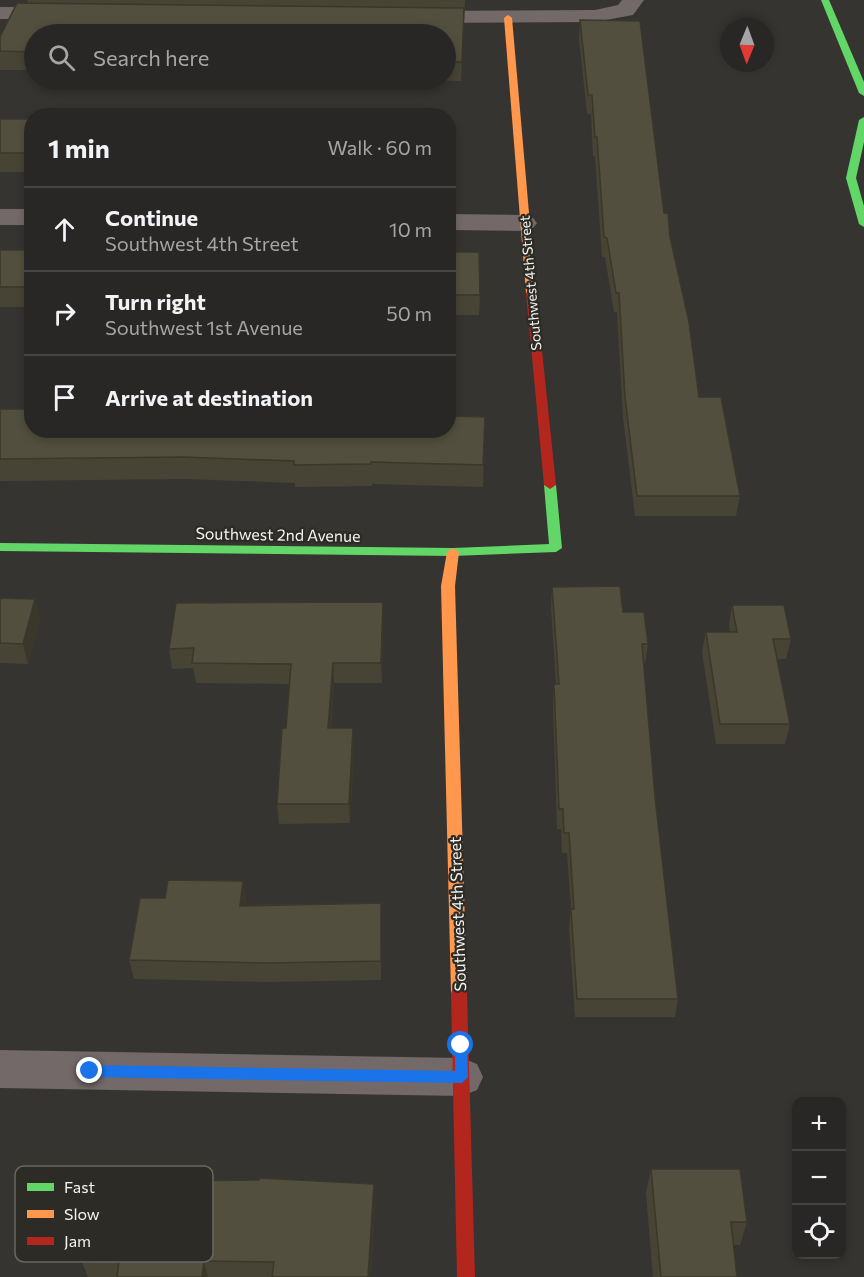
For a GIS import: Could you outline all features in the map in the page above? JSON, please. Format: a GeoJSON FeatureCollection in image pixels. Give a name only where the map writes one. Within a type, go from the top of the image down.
{"type":"FeatureCollection","features":[{"type":"Feature","properties":{"kind":"main road"},"geometry":{"type":"LineString","coordinates":[[825,0],[864,93]]}},
{"type":"Feature","properties":{"kind":"main road","name":"Southwest 4th Street"},"geometry":{"type":"LineString","coordinates":[[508,18],[524,223],[556,548]]}},
{"type":"Feature","properties":{"kind":"main road"},"geometry":{"type":"LineString","coordinates":[[864,120],[851,178],[864,224]]}},
{"type":"Feature","properties":{"kind":"main road","name":"Southwest 2nd Avenue"},"geometry":{"type":"LineString","coordinates":[[0,547],[453,552],[556,548]]}},
{"type":"Feature","properties":{"kind":"main road","name":"Southwest 4th Street"},"geometry":{"type":"LineString","coordinates":[[453,552],[448,586],[466,1277]]}},
{"type":"Feature","properties":{"kind":"street"},"geometry":{"type":"LineString","coordinates":[[401,17],[595,16],[629,5]]}},
{"type":"Feature","properties":{"kind":"street"},"geometry":{"type":"LineString","coordinates":[[0,13],[83,14]]}},
{"type":"Feature","properties":{"kind":"street"},"geometry":{"type":"LineString","coordinates":[[0,217],[24,217]]}},
{"type":"Feature","properties":{"kind":"street"},"geometry":{"type":"LineString","coordinates":[[456,222],[524,223]]}},
{"type":"Feature","properties":{"kind":"street"},"geometry":{"type":"LineString","coordinates":[[0,1069],[462,1077]]}},
{"type":"Feature","properties":{"kind":"building"},"geometry":{"type":"Polygon","coordinates":[[[17,3],[464,8],[462,62],[456,62],[456,24],[24,24],[24,52],[0,51],[0,37],[17,3]]]}},
{"type":"Feature","properties":{"kind":"building"},"geometry":{"type":"Polygon","coordinates":[[[580,20],[640,21],[664,213],[668,213],[670,237],[689,322],[699,397],[721,397],[740,496],[637,496],[625,397],[619,293],[616,293],[607,238],[604,237],[597,137],[595,137],[592,95],[588,95],[580,20]]]}},
{"type":"Feature","properties":{"kind":"building"},"geometry":{"type":"Polygon","coordinates":[[[0,119],[24,119],[24,153],[0,153],[0,119]]]}},
{"type":"Feature","properties":{"kind":"building"},"geometry":{"type":"Polygon","coordinates":[[[0,250],[24,250],[24,287],[0,287],[0,250]]]}},
{"type":"Feature","properties":{"kind":"building"},"geometry":{"type":"Polygon","coordinates":[[[456,252],[479,252],[480,295],[456,295],[456,252]]]}},
{"type":"Feature","properties":{"kind":"building"},"geometry":{"type":"Polygon","coordinates":[[[0,409],[24,409],[24,438],[456,438],[456,416],[485,417],[483,465],[371,462],[371,464],[294,465],[294,461],[183,457],[0,459],[0,409]]]}},
{"type":"Feature","properties":{"kind":"building"},"geometry":{"type":"Polygon","coordinates":[[[620,586],[623,612],[644,612],[648,644],[642,644],[655,797],[678,999],[577,999],[569,833],[564,833],[563,809],[559,809],[554,684],[559,684],[552,587],[620,586]]]}},
{"type":"Feature","properties":{"kind":"building"},"geometry":{"type":"Polygon","coordinates":[[[0,598],[35,599],[23,644],[0,643],[0,598]]]}},
{"type":"Feature","properties":{"kind":"building"},"geometry":{"type":"Polygon","coordinates":[[[383,602],[381,663],[333,663],[328,728],[353,728],[349,804],[277,804],[282,728],[286,728],[291,664],[192,663],[194,648],[169,649],[176,603],[383,602]]]}},
{"type":"Feature","properties":{"kind":"building"},"geometry":{"type":"Polygon","coordinates":[[[732,605],[784,605],[791,639],[773,639],[790,724],[720,724],[706,632],[737,632],[732,605]]]}},
{"type":"Feature","properties":{"kind":"building"},"geometry":{"type":"Polygon","coordinates":[[[168,880],[243,881],[240,906],[381,903],[381,961],[267,963],[129,960],[140,898],[165,898],[168,880]]]}},
{"type":"Feature","properties":{"kind":"building"},"geometry":{"type":"Polygon","coordinates":[[[651,1169],[740,1169],[747,1222],[731,1222],[737,1277],[661,1277],[651,1169]]]}},
{"type":"Feature","properties":{"kind":"building"},"geometry":{"type":"Polygon","coordinates":[[[259,1178],[374,1184],[368,1277],[272,1277],[274,1262],[213,1261],[213,1181],[259,1180],[259,1178]]]}},
{"type":"Feature","properties":{"kind":"building"},"geometry":{"type":"Polygon","coordinates":[[[119,1262],[204,1262],[202,1277],[117,1277],[119,1262]]]}},
{"type":"Feature","properties":{"kind":"traffic: fast"},"geometry":{"type":"LineString","coordinates":[[825,0],[864,93]]}},
{"type":"Feature","properties":{"kind":"traffic: fast"},"geometry":{"type":"LineString","coordinates":[[864,120],[851,178],[864,224]]}},
{"type":"Feature","properties":{"kind":"traffic: fast"},"geometry":{"type":"LineString","coordinates":[[0,547],[453,552],[556,548],[550,485]]}},
{"type":"Feature","properties":{"kind":"traffic: slow"},"geometry":{"type":"LineString","coordinates":[[508,18],[531,293]]}},
{"type":"Feature","properties":{"kind":"traffic: slow"},"geometry":{"type":"LineString","coordinates":[[453,552],[448,586],[459,993]]}},
{"type":"Feature","properties":{"kind":"traffic: jam"},"geometry":{"type":"LineString","coordinates":[[531,293],[550,485]]}},
{"type":"Feature","properties":{"kind":"traffic: jam"},"geometry":{"type":"LineString","coordinates":[[459,993],[466,1277]]}},
{"type":"Feature","properties":{"kind":"route"},"geometry":{"type":"LineString","coordinates":[[90,1071],[462,1077],[461,1045]]}}]}
